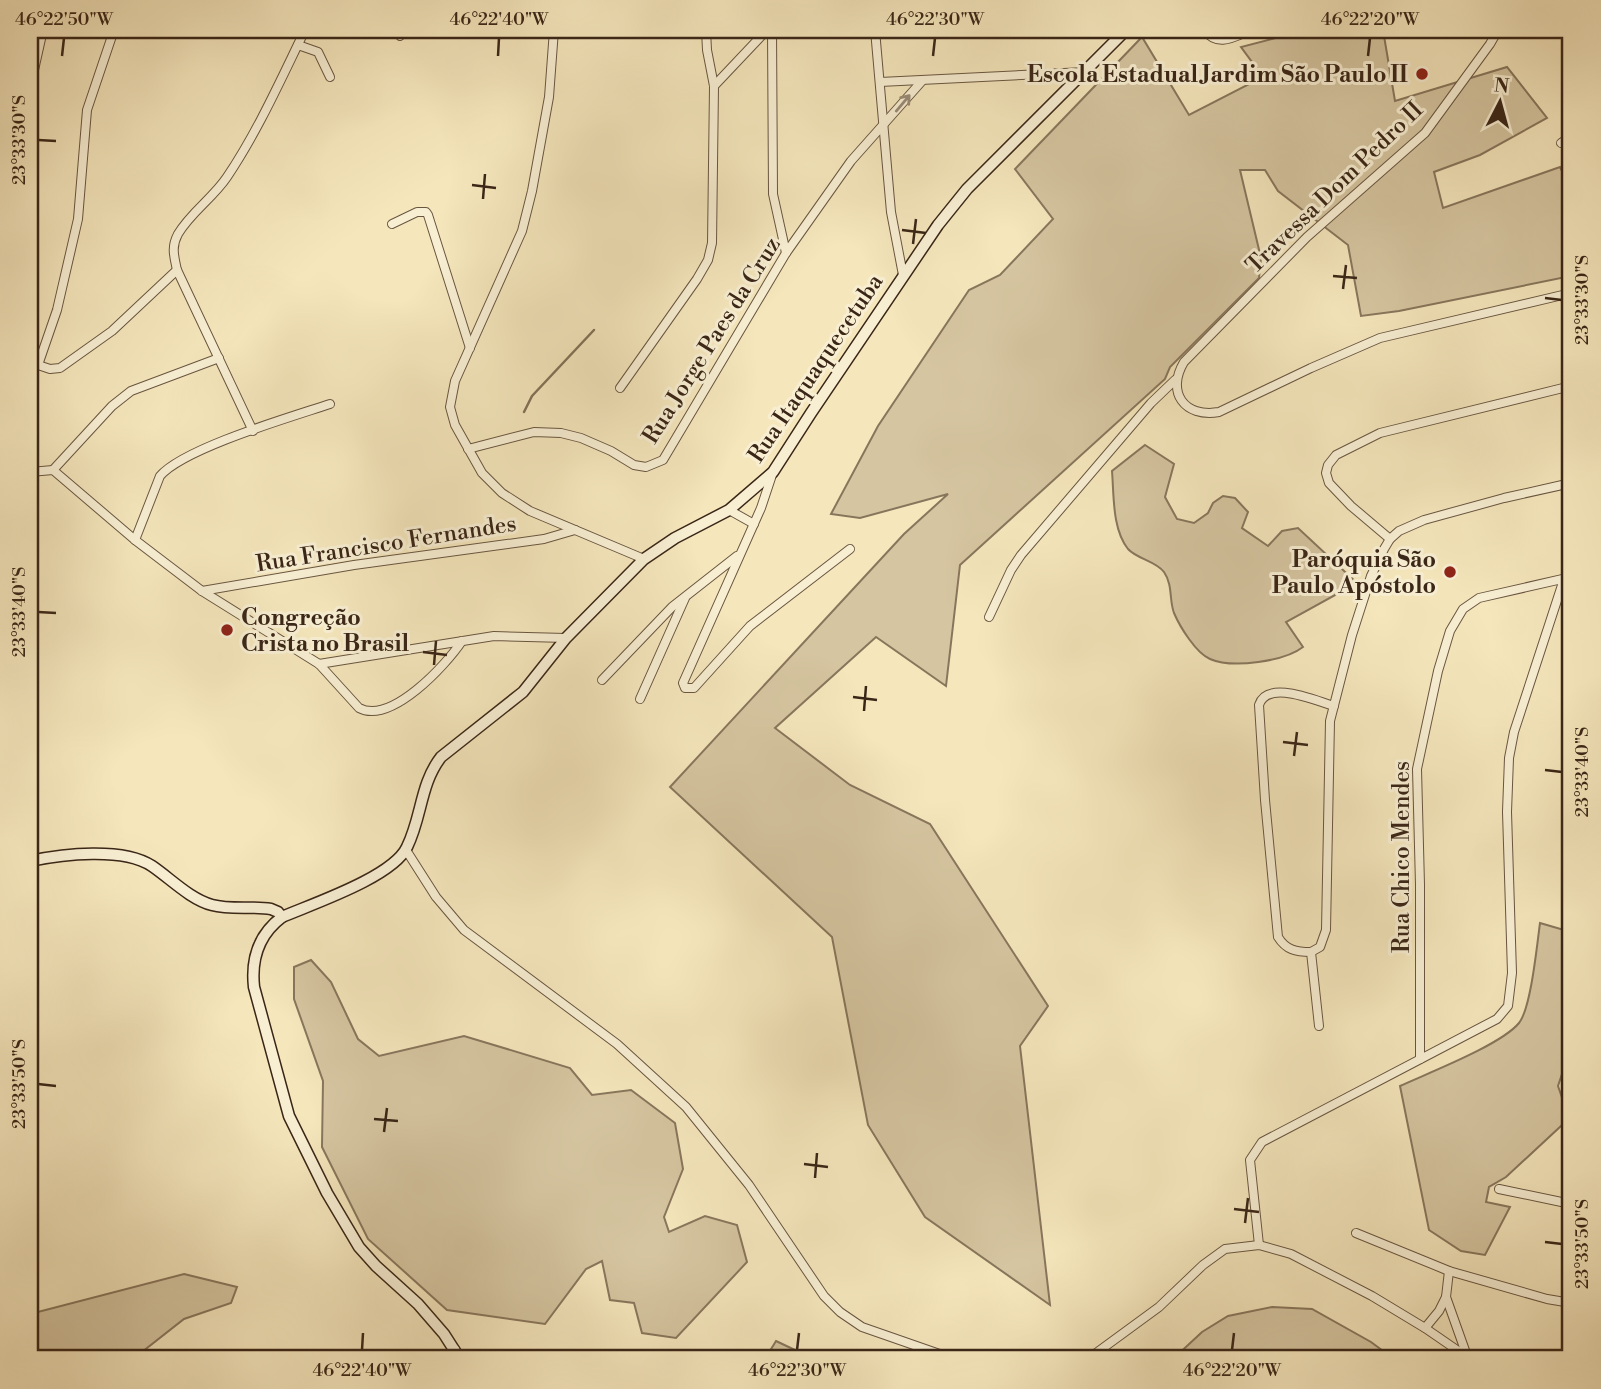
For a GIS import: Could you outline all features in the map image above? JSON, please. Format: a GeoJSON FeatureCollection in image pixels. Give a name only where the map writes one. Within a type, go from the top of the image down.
{"type":"FeatureCollection","features":[{"type":"Feature","properties":{"kind":"street"},"geometry":{"type":"LineString","coordinates":[[30,88],[43,30]]}},
{"type":"Feature","properties":{"kind":"street"},"geometry":{"type":"LineString","coordinates":[[38,365],[57,310],[78,219],[87,110],[114,30]]}},
{"type":"Feature","properties":{"kind":"street"},"geometry":{"type":"LineString","coordinates":[[253,431],[177,270],[173,252],[178,234],[225,181],[241,155],[305,30]]}},
{"type":"Feature","properties":{"kind":"street"},"geometry":{"type":"LineString","coordinates":[[556,30],[546,111],[522,231],[455,381],[450,407],[455,425],[482,473],[513,502],[644,559]]}},
{"type":"Feature","properties":{"kind":"street"},"geometry":{"type":"LineString","coordinates":[[620,387],[708,260],[714,227],[714,86],[706,30]]}},
{"type":"Feature","properties":{"kind":"street"},"geometry":{"type":"LineString","coordinates":[[714,86],[770,30]]}},
{"type":"Feature","properties":{"kind":"street"},"geometry":{"type":"LineString","coordinates":[[770,30],[773,184],[786,253]]}},
{"type":"Feature","properties":{"kind":"street"},"geometry":{"type":"LineString","coordinates":[[875,30],[891,212],[903,275]]}},
{"type":"Feature","properties":{"kind":"street","name":"Rua Itaquaquecetuba"},"geometry":{"type":"LineString","coordinates":[[406,850],[432,769],[458,742],[523,692],[566,638],[644,559],[675,538],[729,510],[773,472],[938,225],[967,189],[1126,30]]}},
{"type":"Feature","properties":{"kind":"street"},"geometry":{"type":"LineString","coordinates":[[1203,30],[1212,38],[1226,40],[1251,30]]}},
{"type":"Feature","properties":{"kind":"street","name":"Travessa Dom Pedro II"},"geometry":{"type":"LineString","coordinates":[[989,617],[1011,569],[1021,555],[1151,403],[1175,380],[1184,362],[1307,237],[1425,133],[1498,30]]}},
{"type":"Feature","properties":{"kind":"street"},"geometry":{"type":"LineString","coordinates":[[298,45],[318,52],[330,77]]}},
{"type":"Feature","properties":{"kind":"street"},"geometry":{"type":"LineString","coordinates":[[880,82],[1085,72]]}},
{"type":"Feature","properties":{"kind":"street","name":"Rua Jorge Paes da Cruz"},"geometry":{"type":"LineString","coordinates":[[468,449],[534,432],[561,433],[611,451],[634,465],[646,467],[663,460],[786,253],[851,161],[922,81]]}},
{"type":"Feature","properties":{"kind":"street"},"geometry":{"type":"LineString","coordinates":[[1571,93],[1571,105]]}},
{"type":"Feature","properties":{"kind":"street"},"geometry":{"type":"LineString","coordinates":[[1561,143],[1571,136]]}},
{"type":"Feature","properties":{"kind":"street"},"geometry":{"type":"LineString","coordinates":[[392,223],[417,212],[426,212],[428,215],[470,348]]}},
{"type":"Feature","properties":{"kind":"street"},"geometry":{"type":"LineString","coordinates":[[30,348],[38,365],[50,369],[60,368],[111,331],[177,270]]}},
{"type":"Feature","properties":{"kind":"street"},"geometry":{"type":"LineString","coordinates":[[1175,380],[1176,389],[1187,407],[1209,414],[1219,412],[1380,338],[1567,294],[1571,305]]}},
{"type":"Feature","properties":{"kind":"street"},"geometry":{"type":"LineString","coordinates":[[30,472],[53,470],[112,405],[131,391],[219,358]]}},
{"type":"Feature","properties":{"kind":"street"},"geometry":{"type":"LineString","coordinates":[[1390,539],[1329,483],[1326,473],[1328,465],[1336,455],[1347,447],[1380,433],[1571,386]]}},
{"type":"Feature","properties":{"kind":"street"},"geometry":{"type":"LineString","coordinates":[[135,540],[160,476],[167,469],[191,455],[330,404]]}},
{"type":"Feature","properties":{"kind":"street"},"geometry":{"type":"LineString","coordinates":[[53,470],[135,540],[202,591],[319,664],[359,708],[367,712],[374,712],[402,699],[432,677],[449,660],[462,641]]}},
{"type":"Feature","properties":{"kind":"street"},"geometry":{"type":"LineString","coordinates":[[773,472],[754,524],[683,683],[687,689],[694,688],[750,626],[850,549]]}},
{"type":"Feature","properties":{"kind":"street"},"geometry":{"type":"LineString","coordinates":[[1334,706],[1293,693],[1266,694],[1259,705],[1273,905],[1278,937],[1283,946],[1290,950],[1311,952],[1320,947],[1326,930],[1329,735],[1352,635],[1371,576],[1390,539],[1399,531],[1423,520],[1571,483]]}},
{"type":"Feature","properties":{"kind":"street"},"geometry":{"type":"LineString","coordinates":[[729,510],[754,524]]}},
{"type":"Feature","properties":{"kind":"street","name":"Rua Francisco Fernandes"},"geometry":{"type":"LineString","coordinates":[[202,591],[354,565],[544,539],[575,530]]}},
{"type":"Feature","properties":{"kind":"street"},"geometry":{"type":"LineString","coordinates":[[602,680],[671,607],[739,554]]}},
{"type":"Feature","properties":{"kind":"street"},"geometry":{"type":"LineString","coordinates":[[1259,1245],[1250,1160],[1262,1142],[1497,1019],[1508,1006],[1512,973],[1507,811],[1509,758],[1514,732],[1568,578]]}},
{"type":"Feature","properties":{"kind":"street","name":"Rua Chico Mendes"},"geometry":{"type":"LineString","coordinates":[[1420,1059],[1417,769],[1438,671],[1450,631],[1463,609],[1479,598],[1568,578]]}},
{"type":"Feature","properties":{"kind":"street"},"geometry":{"type":"LineString","coordinates":[[639,699],[662,654],[686,595]]}},
{"type":"Feature","properties":{"kind":"street"},"geometry":{"type":"LineString","coordinates":[[319,664],[494,636],[566,638]]}},
{"type":"Feature","properties":{"kind":"street"},"geometry":{"type":"LineString","coordinates":[[443,1359],[457,1354],[418,1304],[359,1247],[327,1194],[289,1116],[261,1018],[252,972],[260,939],[273,924],[282,917],[353,887],[383,870],[406,850],[436,897],[464,930],[617,1044],[686,1107],[734,1164],[824,1296],[840,1312],[862,1327],[954,1359]]}},
{"type":"Feature","properties":{"kind":"street"},"geometry":{"type":"LineString","coordinates":[[30,860],[83,855],[138,859],[212,905],[271,908],[282,917]]}},
{"type":"Feature","properties":{"kind":"street"},"geometry":{"type":"LineString","coordinates":[[1311,952],[1319,1026]]}},
{"type":"Feature","properties":{"kind":"street"},"geometry":{"type":"LineString","coordinates":[[1571,1074],[1571,1098]]}},
{"type":"Feature","properties":{"kind":"street"},"geometry":{"type":"LineString","coordinates":[[1499,1189],[1571,1204]]}},
{"type":"Feature","properties":{"kind":"street"},"geometry":{"type":"LineString","coordinates":[[1356,1233],[1449,1271],[1547,1299],[1571,1303]]}},
{"type":"Feature","properties":{"kind":"street"},"geometry":{"type":"LineString","coordinates":[[1088,1359],[1159,1307],[1203,1265],[1225,1249],[1259,1245],[1291,1254],[1372,1296],[1468,1358]]}},
{"type":"Feature","properties":{"kind":"street"},"geometry":{"type":"LineString","coordinates":[[1449,1271],[1446,1297],[1468,1358]]}},
{"type":"Feature","properties":{"kind":"street"},"geometry":{"type":"LineString","coordinates":[[1425,1328],[1446,1297]]}},
{"type":"Feature","properties":{"kind":"street"},"geometry":{"type":"LineString","coordinates":[[1561,1359],[1571,1355]]}},
{"type":"Feature","properties":{"kind":"shaded area"},"geometry":{"type":"Polygon","coordinates":[[[1307,30],[1383,30],[1395,101],[1507,67],[1547,118],[1480,155],[1434,172],[1443,208],[1560,167],[1571,190],[1571,276],[1399,311],[1361,316],[1348,245],[1278,191],[1265,170],[1240,170],[1261,258],[1259,278],[1170,367],[1165,379],[960,565],[946,686],[876,637],[775,728],[850,785],[930,824],[1048,1006],[1020,1046],[1050,1305],[925,1217],[868,1125],[832,937],[670,787],[904,534],[948,494],[860,518],[831,514],[878,426],[969,290],[1000,275],[1053,219],[1015,169],[1142,37],[1189,115],[1263,77],[1241,47],[1307,30]]]}},
{"type":"Feature","properties":{"kind":"shaded area"},"geometry":{"type":"Polygon","coordinates":[[[1145,445],[1174,464],[1165,497],[1177,519],[1194,523],[1208,513],[1213,503],[1223,496],[1235,498],[1248,512],[1242,528],[1268,546],[1282,531],[1298,528],[1357,583],[1286,622],[1303,647],[1272,660],[1232,663],[1210,659],[1194,646],[1174,613],[1169,582],[1164,572],[1128,549],[1116,522],[1112,471],[1145,445]]]}},
{"type":"Feature","properties":{"kind":"shaded area"},"geometry":{"type":"Polygon","coordinates":[[[1540,923],[1571,932],[1571,1047],[1558,1086],[1568,1115],[1562,1125],[1506,1177],[1489,1187],[1486,1202],[1510,1207],[1485,1255],[1461,1251],[1429,1230],[1400,1086],[1481,1049],[1519,1023],[1530,991],[1540,923]]]}},
{"type":"Feature","properties":{"kind":"shaded area"},"geometry":{"type":"Polygon","coordinates":[[[311,960],[331,982],[358,1039],[379,1056],[464,1036],[570,1068],[592,1095],[631,1090],[675,1123],[683,1169],[664,1217],[669,1232],[705,1216],[737,1225],[747,1262],[676,1338],[642,1333],[634,1303],[610,1300],[602,1261],[586,1269],[545,1324],[447,1310],[368,1239],[322,1147],[323,1081],[294,999],[294,967],[311,960]]]}},
{"type":"Feature","properties":{"kind":"shaded area"},"geometry":{"type":"Polygon","coordinates":[[[184,1274],[237,1287],[231,1303],[184,1319],[133,1359],[30,1359],[30,1314],[184,1274]]]}},
{"type":"Feature","properties":{"kind":"shaded area"},"geometry":{"type":"Polygon","coordinates":[[[1272,1307],[1312,1309],[1371,1342],[1394,1359],[1173,1359],[1202,1332],[1228,1316],[1272,1307]]]}},
{"type":"Feature","properties":{"kind":"shaded area"},"geometry":{"type":"Polygon","coordinates":[[[776,1341],[814,1359],[765,1359],[776,1341]]]}},
{"type":"Feature","properties":{"kind":"waterway"},"geometry":{"type":"LineString","coordinates":[[524,412],[532,396],[594,330]]}},
{"type":"Feature","properties":{"kind":"place","name":"Escola Estadual Jardim São Paulo II"},"geometry":{"type":"Point","coordinates":[1422,74]}},
{"type":"Feature","properties":{"kind":"place","name":"Paróquia São Paulo Apóstolo"},"geometry":{"type":"Point","coordinates":[1450,572]}},
{"type":"Feature","properties":{"kind":"place","name":"Congreção Crista no Brasil"},"geometry":{"type":"Point","coordinates":[227,630]}}]}
